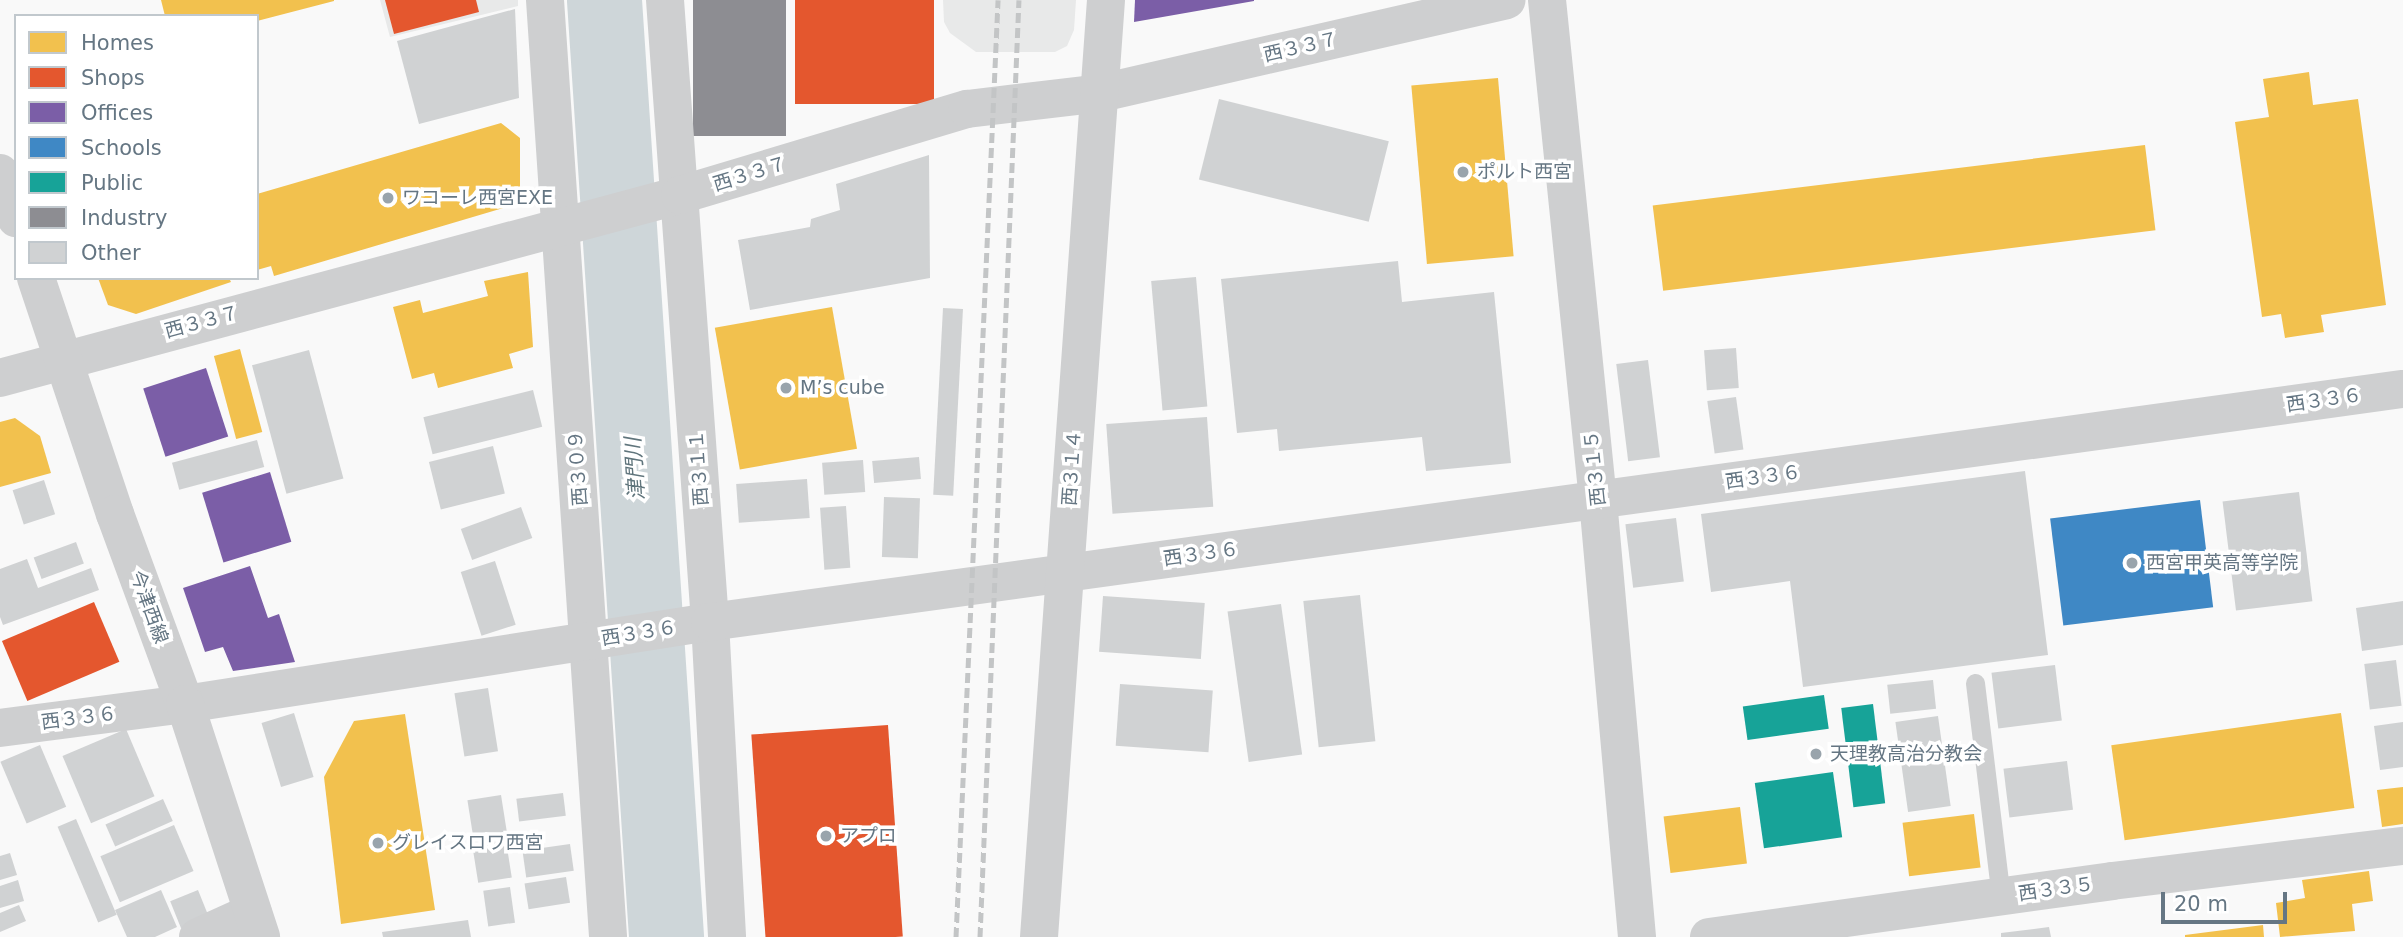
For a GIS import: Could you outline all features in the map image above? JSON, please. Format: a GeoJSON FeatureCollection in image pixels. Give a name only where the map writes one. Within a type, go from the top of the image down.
{"type":"FeatureCollection","features":[{"type":"Feature","properties":{"kind":"street","name":"西３０９"},"geometry":{"type":"LineString","coordinates":[[545,0],[574,222],[591,642],[608,937]]}},
{"type":"Feature","properties":{"kind":"street","name":"西３１１"},"geometry":{"type":"LineString","coordinates":[[665,0],[667,198],[710,622],[727,937]]}},
{"type":"Feature","properties":{"kind":"street","name":"西３１４"},"geometry":{"type":"LineString","coordinates":[[1039,937],[1106,0]]}},
{"type":"Feature","properties":{"kind":"street","name":"西３３７"},"geometry":{"type":"LineString","coordinates":[[0,378],[667,198],[967,109],[1101,93],[1506,0]]}},
{"type":"Feature","properties":{"kind":"street","name":"西３１５"},"geometry":{"type":"LineString","coordinates":[[1547,0],[1598,500],[1637,937]]}},
{"type":"Feature","properties":{"kind":"street"},"geometry":{"type":"LineString","coordinates":[[0,173],[14,212]]}},
{"type":"Feature","properties":{"kind":"street","name":"今津西線"},"geometry":{"type":"LineString","coordinates":[[37,280],[115,514],[185,704],[257,925]]}},
{"type":"Feature","properties":{"kind":"street","name":"西３３６"},"geometry":{"type":"LineString","coordinates":[[0,728],[185,704],[710,622],[2403,389]]}},
{"type":"Feature","properties":{"kind":"street","name":"西３３５"},"geometry":{"type":"LineString","coordinates":[[1709,937],[2403,846]]}},
{"type":"Feature","properties":{"kind":"street"},"geometry":{"type":"LineString","coordinates":[[198,937],[257,925]]}},
{"type":"Feature","properties":{"kind":"lane"},"geometry":{"type":"LineString","coordinates":[[1975,683],[2001,897]]}},
{"type":"Feature","properties":{"kind":"shaded area"},"geometry":{"type":"Polygon","coordinates":[[[380,0],[518,0],[518,6],[390,37],[380,0]]]}},
{"type":"Feature","properties":{"kind":"shaded area"},"geometry":{"type":"Polygon","coordinates":[[[943,0],[1076,0],[1074,30],[1067,46],[1055,52],[976,52],[950,33],[944,22],[943,0]]]}},
{"type":"Feature","properties":{"kind":"building: Homes"},"geometry":{"type":"Polygon","coordinates":[[[161,0],[334,0],[259,20],[259,14],[164,14],[161,0]]]}},
{"type":"Feature","properties":{"kind":"building: Homes"},"geometry":{"type":"Polygon","coordinates":[[[2309,72],[2313,105],[2358,99],[2386,305],[2321,315],[2324,332],[2285,338],[2281,314],[2262,317],[2235,122],[2269,117],[2263,79],[2309,72]]]}},
{"type":"Feature","properties":{"kind":"building: Homes","name":"ポルト西宮"},"geometry":{"type":"Polygon","coordinates":[[[1498,78],[1514,256],[1427,264],[1411,86],[1498,78]]]}},
{"type":"Feature","properties":{"kind":"building: Homes","name":"ワコーレ西宮EXE"},"geometry":{"type":"Polygon","coordinates":[[[501,123],[520,138],[520,203],[274,276],[271,266],[259,269],[259,193],[501,123]]]}},
{"type":"Feature","properties":{"kind":"building: Homes"},"geometry":{"type":"Polygon","coordinates":[[[2145,145],[2155,230],[1663,291],[1653,205],[2145,145]]]}},
{"type":"Feature","properties":{"kind":"building: Homes"},"geometry":{"type":"Polygon","coordinates":[[[528,272],[533,347],[509,354],[513,368],[438,388],[434,373],[412,379],[393,307],[420,300],[423,313],[488,296],[484,281],[528,272]]]}},
{"type":"Feature","properties":{"kind":"building: Homes"},"geometry":{"type":"Polygon","coordinates":[[[99,280],[231,282],[136,314],[108,305],[99,280]]]}},
{"type":"Feature","properties":{"kind":"building: Homes","name":"M’s cube"},"geometry":{"type":"Polygon","coordinates":[[[832,307],[857,449],[740,469],[715,328],[832,307]]]}},
{"type":"Feature","properties":{"kind":"building: Homes"},"geometry":{"type":"Polygon","coordinates":[[[240,349],[262,432],[236,439],[214,356],[240,349]]]}},
{"type":"Feature","properties":{"kind":"building: Homes"},"geometry":{"type":"Polygon","coordinates":[[[15,418],[40,436],[51,473],[0,487],[0,422],[15,418]]]}},
{"type":"Feature","properties":{"kind":"building: Homes"},"geometry":{"type":"Polygon","coordinates":[[[2341,713],[2354,808],[2125,840],[2111,745],[2341,713]]]}},
{"type":"Feature","properties":{"kind":"building: Homes","name":"グレイスロワ西宮"},"geometry":{"type":"Polygon","coordinates":[[[405,714],[435,910],[341,924],[324,777],[354,721],[405,714]]]}},
{"type":"Feature","properties":{"kind":"building: Homes"},"geometry":{"type":"Polygon","coordinates":[[[2403,787],[2403,824],[2382,827],[2377,790],[2403,787]]]}},
{"type":"Feature","properties":{"kind":"building: Homes"},"geometry":{"type":"Polygon","coordinates":[[[1740,807],[1747,864],[1671,873],[1664,816],[1740,807]]]}},
{"type":"Feature","properties":{"kind":"building: Homes"},"geometry":{"type":"Polygon","coordinates":[[[1974,814],[1981,868],[1909,876],[1903,823],[1974,814]]]}},
{"type":"Feature","properties":{"kind":"building: Homes"},"geometry":{"type":"Polygon","coordinates":[[[2369,871],[2373,901],[2352,904],[2355,931],[2280,937],[2276,903],[2305,898],[2302,880],[2369,871]]]}},
{"type":"Feature","properties":{"kind":"building: Homes"},"geometry":{"type":"Polygon","coordinates":[[[2263,925],[2264,937],[2185,937],[2185,935],[2263,925]]]}},
{"type":"Feature","properties":{"kind":"building: Shops"},"geometry":{"type":"Polygon","coordinates":[[[385,0],[476,0],[479,12],[394,34],[385,0]]]}},
{"type":"Feature","properties":{"kind":"building: Shops"},"geometry":{"type":"Polygon","coordinates":[[[795,0],[934,0],[934,104],[795,104],[795,0]]]}},
{"type":"Feature","properties":{"kind":"building: Shops"},"geometry":{"type":"Polygon","coordinates":[[[94,602],[119,662],[27,701],[2,641],[94,602]]]}},
{"type":"Feature","properties":{"kind":"building: Shops","name":"アプロ"},"geometry":{"type":"Polygon","coordinates":[[[888,725],[903,936],[765,937],[751,735],[888,725]]]}},
{"type":"Feature","properties":{"kind":"building: Offices"},"geometry":{"type":"Polygon","coordinates":[[[1135,0],[1254,0],[1254,1],[1134,22],[1135,0]]]}},
{"type":"Feature","properties":{"kind":"building: Offices"},"geometry":{"type":"Polygon","coordinates":[[[206,368],[228,436],[165,457],[143,388],[206,368]]]}},
{"type":"Feature","properties":{"kind":"building: Offices"},"geometry":{"type":"Polygon","coordinates":[[[270,472],[291,542],[223,563],[202,493],[270,472]]]}},
{"type":"Feature","properties":{"kind":"building: Offices"},"geometry":{"type":"Polygon","coordinates":[[[250,566],[268,618],[279,614],[295,662],[233,671],[223,647],[205,652],[183,588],[250,566]]]}},
{"type":"Feature","properties":{"kind":"building: Schools","name":"西宮甲英高等学院"},"geometry":{"type":"Polygon","coordinates":[[[2200,500],[2213,607],[2063,626],[2050,518],[2200,500]]]}},
{"type":"Feature","properties":{"kind":"building: Public"},"geometry":{"type":"Polygon","coordinates":[[[1824,695],[1829,729],[1748,740],[1743,706],[1824,695]]]}},
{"type":"Feature","properties":{"kind":"building: Public"},"geometry":{"type":"Polygon","coordinates":[[[1873,704],[1885,803],[1853,807],[1841,708],[1873,704]]]}},
{"type":"Feature","properties":{"kind":"building: Public"},"geometry":{"type":"Polygon","coordinates":[[[1833,772],[1842,837],[1764,848],[1755,783],[1833,772]]]}},
{"type":"Feature","properties":{"kind":"building: Industry"},"geometry":{"type":"Polygon","coordinates":[[[693,0],[786,0],[786,136],[693,136],[693,0]]]}},
{"type":"Feature","properties":{"kind":"building: Other"},"geometry":{"type":"Polygon","coordinates":[[[515,9],[519,98],[419,124],[397,41],[515,9]]]}},
{"type":"Feature","properties":{"kind":"building: Other"},"geometry":{"type":"Polygon","coordinates":[[[1219,99],[1389,141],[1369,222],[1199,180],[1219,99]]]}},
{"type":"Feature","properties":{"kind":"building: Other"},"geometry":{"type":"Polygon","coordinates":[[[929,155],[930,278],[750,310],[738,240],[810,227],[811,219],[840,210],[836,184],[929,155]]]}},
{"type":"Feature","properties":{"kind":"building: Other"},"geometry":{"type":"Polygon","coordinates":[[[1398,261],[1402,302],[1494,292],[1511,463],[1426,471],[1422,437],[1279,451],[1277,429],[1237,433],[1221,279],[1398,261]]]}},
{"type":"Feature","properties":{"kind":"building: Other"},"geometry":{"type":"Polygon","coordinates":[[[1196,277],[1207,407],[1163,410],[1151,281],[1196,277]]]}},
{"type":"Feature","properties":{"kind":"building: Other"},"geometry":{"type":"Polygon","coordinates":[[[943,308],[963,309],[953,496],[933,495],[943,308]]]}},
{"type":"Feature","properties":{"kind":"building: Other"},"geometry":{"type":"Polygon","coordinates":[[[1736,348],[1739,388],[1707,390],[1704,350],[1736,348]]]}},
{"type":"Feature","properties":{"kind":"building: Other"},"geometry":{"type":"Polygon","coordinates":[[[309,350],[343,478],[286,494],[252,365],[309,350]]]}},
{"type":"Feature","properties":{"kind":"building: Other"},"geometry":{"type":"Polygon","coordinates":[[[1648,360],[1660,457],[1628,461],[1616,364],[1648,360]]]}},
{"type":"Feature","properties":{"kind":"building: Other"},"geometry":{"type":"Polygon","coordinates":[[[533,390],[542,427],[433,454],[423,417],[533,390]]]}},
{"type":"Feature","properties":{"kind":"building: Other"},"geometry":{"type":"Polygon","coordinates":[[[1736,397],[1743,449],[1715,454],[1707,401],[1736,397]]]}},
{"type":"Feature","properties":{"kind":"building: Other"},"geometry":{"type":"Polygon","coordinates":[[[1207,417],[1213,507],[1113,514],[1106,424],[1207,417]]]}},
{"type":"Feature","properties":{"kind":"building: Other"},"geometry":{"type":"Polygon","coordinates":[[[257,440],[264,467],[179,490],[172,463],[257,440]]]}},
{"type":"Feature","properties":{"kind":"building: Other"},"geometry":{"type":"Polygon","coordinates":[[[493,446],[505,494],[441,510],[429,462],[493,446]]]}},
{"type":"Feature","properties":{"kind":"building: Other"},"geometry":{"type":"Polygon","coordinates":[[[919,457],[921,479],[874,483],[872,461],[919,457]]]}},
{"type":"Feature","properties":{"kind":"building: Other"},"geometry":{"type":"Polygon","coordinates":[[[863,460],[865,492],[824,495],[822,463],[863,460]]]}},
{"type":"Feature","properties":{"kind":"building: Other"},"geometry":{"type":"Polygon","coordinates":[[[2025,471],[2048,655],[1803,687],[1790,581],[1711,592],[1701,514],[2025,471]]]}},
{"type":"Feature","properties":{"kind":"building: Other"},"geometry":{"type":"Polygon","coordinates":[[[807,479],[810,518],[739,523],[736,484],[807,479]]]}},
{"type":"Feature","properties":{"kind":"building: Other"},"geometry":{"type":"Polygon","coordinates":[[[44,480],[55,514],[24,524],[13,490],[44,480]]]}},
{"type":"Feature","properties":{"kind":"building: Other"},"geometry":{"type":"Polygon","coordinates":[[[2299,492],[2312,601],[2236,611],[2223,501],[2299,492]]]}},
{"type":"Feature","properties":{"kind":"building: Other"},"geometry":{"type":"Polygon","coordinates":[[[884,497],[920,498],[918,558],[882,557],[884,497]]]}},
{"type":"Feature","properties":{"kind":"building: Other"},"geometry":{"type":"Polygon","coordinates":[[[846,506],[850,568],[824,570],[820,508],[846,506]]]}},
{"type":"Feature","properties":{"kind":"building: Other"},"geometry":{"type":"Polygon","coordinates":[[[521,507],[532,538],[472,560],[461,529],[521,507]]]}},
{"type":"Feature","properties":{"kind":"building: Other"},"geometry":{"type":"Polygon","coordinates":[[[1676,518],[1684,582],[1633,588],[1625,524],[1676,518]]]}},
{"type":"Feature","properties":{"kind":"building: Other"},"geometry":{"type":"Polygon","coordinates":[[[76,542],[84,564],[42,579],[34,557],[76,542]]]}},
{"type":"Feature","properties":{"kind":"building: Other"},"geometry":{"type":"Polygon","coordinates":[[[27,559],[38,588],[91,568],[99,590],[3,625],[0,617],[0,569],[27,559]]]}},
{"type":"Feature","properties":{"kind":"building: Other"},"geometry":{"type":"Polygon","coordinates":[[[495,561],[516,625],[481,636],[461,572],[495,561]]]}},
{"type":"Feature","properties":{"kind":"building: Other"},"geometry":{"type":"Polygon","coordinates":[[[1360,595],[1375,741],[1319,747],[1303,601],[1360,595]]]}},
{"type":"Feature","properties":{"kind":"building: Other"},"geometry":{"type":"Polygon","coordinates":[[[1103,596],[1205,603],[1201,659],[1099,652],[1103,596]]]}},
{"type":"Feature","properties":{"kind":"building: Other"},"geometry":{"type":"Polygon","coordinates":[[[2403,601],[2403,645],[2362,651],[2356,608],[2403,601]]]}},
{"type":"Feature","properties":{"kind":"building: Other"},"geometry":{"type":"Polygon","coordinates":[[[1281,604],[1302,755],[1249,762],[1228,612],[1281,604]]]}},
{"type":"Feature","properties":{"kind":"building: Other"},"geometry":{"type":"Polygon","coordinates":[[[2396,660],[2402,706],[2370,710],[2364,664],[2396,660]]]}},
{"type":"Feature","properties":{"kind":"building: Other"},"geometry":{"type":"Polygon","coordinates":[[[2055,665],[2062,721],[1998,728],[1991,673],[2055,665]]]}},
{"type":"Feature","properties":{"kind":"building: Other"},"geometry":{"type":"Polygon","coordinates":[[[1933,680],[1936,709],[1890,714],[1887,685],[1933,680]]]}},
{"type":"Feature","properties":{"kind":"building: Other"},"geometry":{"type":"Polygon","coordinates":[[[1120,684],[1213,690],[1208,752],[1116,746],[1120,684]]]}},
{"type":"Feature","properties":{"kind":"building: Other"},"geometry":{"type":"Polygon","coordinates":[[[488,688],[498,751],[464,757],[454,693],[488,688]]]}},
{"type":"Feature","properties":{"kind":"building: Other"},"geometry":{"type":"Polygon","coordinates":[[[294,713],[314,777],[281,787],[261,723],[294,713]]]}},
{"type":"Feature","properties":{"kind":"building: Other"},"geometry":{"type":"Polygon","coordinates":[[[1938,716],[1951,806],[1908,812],[1895,722],[1938,716]]]}},
{"type":"Feature","properties":{"kind":"building: Other"},"geometry":{"type":"Polygon","coordinates":[[[2403,722],[2403,767],[2380,770],[2374,726],[2403,722]]]}},
{"type":"Feature","properties":{"kind":"building: Other"},"geometry":{"type":"Polygon","coordinates":[[[126,729],[155,796],[91,823],[62,756],[126,729]]]}},
{"type":"Feature","properties":{"kind":"building: Other"},"geometry":{"type":"Polygon","coordinates":[[[40,745],[66,807],[27,823],[0,762],[40,745]]]}},
{"type":"Feature","properties":{"kind":"building: Other"},"geometry":{"type":"Polygon","coordinates":[[[2067,761],[2073,810],[2009,817],[2003,769],[2067,761]]]}},
{"type":"Feature","properties":{"kind":"building: Other"},"geometry":{"type":"Polygon","coordinates":[[[563,793],[566,816],[519,822],[516,799],[563,793]]]}},
{"type":"Feature","properties":{"kind":"building: Other"},"geometry":{"type":"Polygon","coordinates":[[[501,795],[507,834],[474,839],[467,800],[501,795]]]}},
{"type":"Feature","properties":{"kind":"building: Other"},"geometry":{"type":"Polygon","coordinates":[[[163,799],[173,821],[115,847],[105,825],[163,799]]]}},
{"type":"Feature","properties":{"kind":"building: Other"},"geometry":{"type":"Polygon","coordinates":[[[76,819],[117,915],[98,923],[58,827],[76,819]]]}},
{"type":"Feature","properties":{"kind":"building: Other"},"geometry":{"type":"Polygon","coordinates":[[[174,825],[194,871],[120,902],[100,856],[174,825]]]}},
{"type":"Feature","properties":{"kind":"building: Other"},"geometry":{"type":"Polygon","coordinates":[[[506,841],[512,878],[478,883],[472,846],[506,841]]]}},
{"type":"Feature","properties":{"kind":"building: Other"},"geometry":{"type":"Polygon","coordinates":[[[570,844],[574,871],[526,877],[522,851],[570,844]]]}},
{"type":"Feature","properties":{"kind":"building: Other"},"geometry":{"type":"Polygon","coordinates":[[[10,853],[17,875],[0,880],[0,856],[10,853]]]}},
{"type":"Feature","properties":{"kind":"building: Other"},"geometry":{"type":"Polygon","coordinates":[[[566,877],[570,903],[529,909],[525,884],[566,877]]]}},
{"type":"Feature","properties":{"kind":"building: Other"},"geometry":{"type":"Polygon","coordinates":[[[18,880],[24,901],[0,908],[0,886],[18,880]]]}},
{"type":"Feature","properties":{"kind":"building: Other"},"geometry":{"type":"Polygon","coordinates":[[[510,887],[515,923],[488,926],[483,891],[510,887]]]}},
{"type":"Feature","properties":{"kind":"building: Other"},"geometry":{"type":"Polygon","coordinates":[[[161,890],[177,927],[155,937],[127,937],[115,910],[161,890]]]}},
{"type":"Feature","properties":{"kind":"building: Other"},"geometry":{"type":"Polygon","coordinates":[[[198,890],[209,917],[181,928],[170,901],[198,890]]]}},
{"type":"Feature","properties":{"kind":"building: Other"},"geometry":{"type":"Polygon","coordinates":[[[19,905],[26,921],[0,932],[0,913],[19,905]]]}},
{"type":"Feature","properties":{"kind":"building: Other"},"geometry":{"type":"Polygon","coordinates":[[[468,920],[471,937],[383,937],[382,932],[468,920]]]}},
{"type":"Feature","properties":{"kind":"building: Other"},"geometry":{"type":"Polygon","coordinates":[[[2049,927],[2051,937],[2001,937],[2001,933],[2049,927]]]}},
{"type":"Feature","properties":{"kind":"waterway","name":"津門川"},"geometry":{"type":"LineString","coordinates":[[604,0],[666,937]]}},
{"type":"Feature","properties":{"kind":"railway"},"geometry":{"type":"LineString","coordinates":[[956,937],[998,0]]}},
{"type":"Feature","properties":{"kind":"railway"},"geometry":{"type":"LineString","coordinates":[[980,937],[1019,0]]}},
{"type":"Feature","properties":{"kind":"place","name":"ポルト西宮"},"geometry":{"type":"Point","coordinates":[1463,172]}},
{"type":"Feature","properties":{"kind":"place","name":"ワコーレ西宮EXE"},"geometry":{"type":"Point","coordinates":[388,198]}},
{"type":"Feature","properties":{"kind":"place","name":"M’s cube"},"geometry":{"type":"Point","coordinates":[786,388]}},
{"type":"Feature","properties":{"kind":"place","name":"西宮甲英高等学院"},"geometry":{"type":"Point","coordinates":[2132,563]}},
{"type":"Feature","properties":{"kind":"place","name":"天理教高治分教会"},"geometry":{"type":"Point","coordinates":[1816,754]}},
{"type":"Feature","properties":{"kind":"place","name":"アプロ"},"geometry":{"type":"Point","coordinates":[826,836]}},
{"type":"Feature","properties":{"kind":"place","name":"グレイスロワ西宮"},"geometry":{"type":"Point","coordinates":[378,843]}}]}
